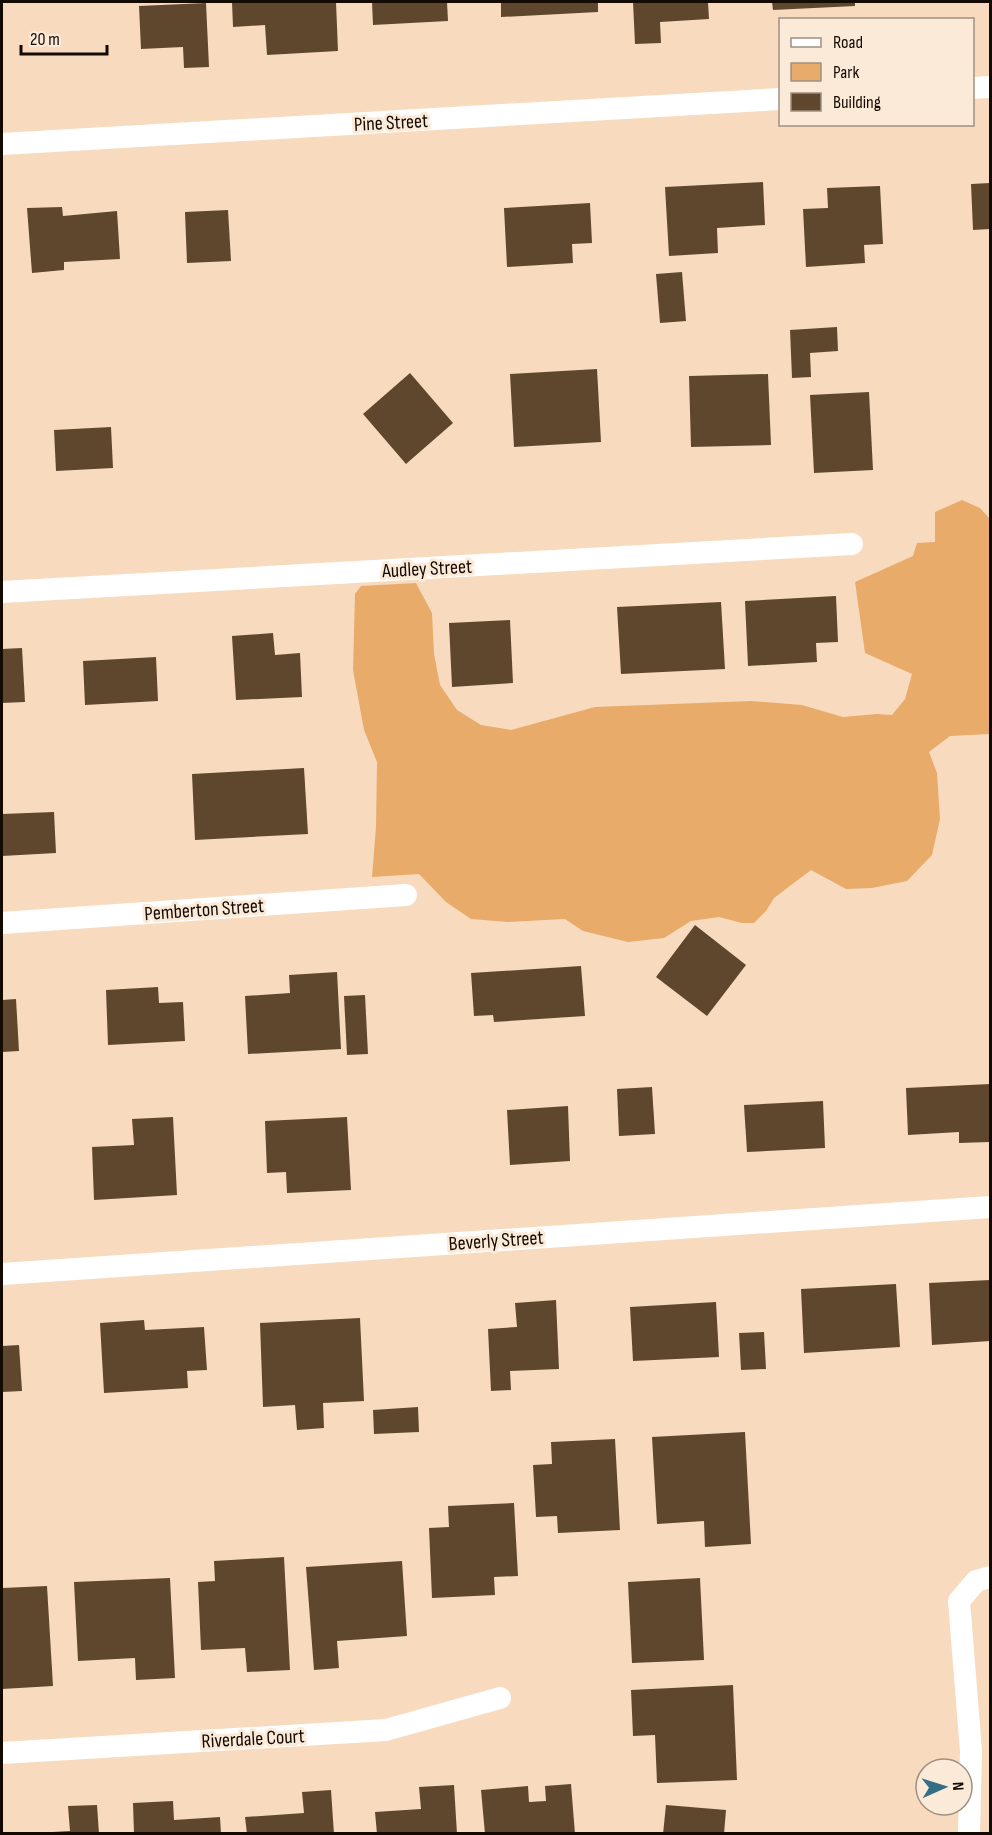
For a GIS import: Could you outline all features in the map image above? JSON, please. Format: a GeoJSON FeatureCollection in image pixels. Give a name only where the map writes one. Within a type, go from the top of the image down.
{"type":"FeatureCollection","features":[{"type":"Feature","properties":{"kind":"street"},"geometry":{"type":"LineString","coordinates":[[974,88],[990,87]]}},
{"type":"Feature","properties":{"kind":"street","name":"Pine Street"},"geometry":{"type":"LineString","coordinates":[[2,144],[779,99]]}},
{"type":"Feature","properties":{"kind":"street","name":"Audley Street"},"geometry":{"type":"LineString","coordinates":[[2,592],[852,544]]}},
{"type":"Feature","properties":{"kind":"street","name":"Pemberton Street"},"geometry":{"type":"LineString","coordinates":[[2,922],[406,895]]}},
{"type":"Feature","properties":{"kind":"street","name":"Beverly Street"},"geometry":{"type":"LineString","coordinates":[[2,1274],[990,1207]]}},
{"type":"Feature","properties":{"kind":"street"},"geometry":{"type":"LineString","coordinates":[[969,1833],[981,1750],[959,1601],[976,1581],[990,1578]]}},
{"type":"Feature","properties":{"kind":"street","name":"Riverdale Court"},"geometry":{"type":"LineString","coordinates":[[2,1753],[386,1730],[500,1698]]}},
{"type":"Feature","properties":{"kind":"green space"},"geometry":{"type":"Polygon","coordinates":[[[962,500],[980,508],[990,519],[990,734],[950,736],[929,752],[937,773],[940,819],[932,855],[907,881],[872,888],[846,889],[811,870],[774,898],[766,911],[754,923],[742,923],[719,917],[691,921],[664,938],[628,942],[583,931],[565,919],[508,922],[471,919],[446,902],[419,874],[372,877],[376,827],[377,762],[364,730],[353,670],[355,594],[361,586],[416,583],[432,613],[434,654],[440,685],[457,710],[481,725],[511,730],[595,707],[751,701],[802,705],[843,717],[892,715],[905,699],[912,674],[865,653],[855,582],[913,556],[917,543],[935,542],[935,512],[962,500]]]}},
{"type":"Feature","properties":{"kind":"building"},"geometry":{"type":"Polygon","coordinates":[[[232,2],[336,2],[338,51],[267,55],[265,25],[233,27],[232,2]]]}},
{"type":"Feature","properties":{"kind":"building"},"geometry":{"type":"Polygon","coordinates":[[[372,2],[447,2],[448,21],[373,25],[372,2]]]}},
{"type":"Feature","properties":{"kind":"building"},"geometry":{"type":"Polygon","coordinates":[[[501,2],[598,2],[598,12],[501,17],[501,2]]]}},
{"type":"Feature","properties":{"kind":"building"},"geometry":{"type":"Polygon","coordinates":[[[633,2],[708,2],[709,19],[660,22],[661,43],[635,44],[633,2]]]}},
{"type":"Feature","properties":{"kind":"building"},"geometry":{"type":"Polygon","coordinates":[[[772,2],[855,2],[855,6],[773,10],[772,2]]]}},
{"type":"Feature","properties":{"kind":"building"},"geometry":{"type":"Polygon","coordinates":[[[206,3],[209,67],[184,68],[183,47],[141,49],[139,6],[206,3]]]}},
{"type":"Feature","properties":{"kind":"building"},"geometry":{"type":"Polygon","coordinates":[[[763,182],[765,225],[717,228],[718,253],[669,256],[665,187],[763,182]]]}},
{"type":"Feature","properties":{"kind":"building"},"geometry":{"type":"Polygon","coordinates":[[[990,183],[990,229],[973,230],[971,184],[990,183]]]}},
{"type":"Feature","properties":{"kind":"building"},"geometry":{"type":"Polygon","coordinates":[[[880,186],[883,244],[864,245],[865,263],[806,267],[803,209],[828,208],[827,188],[880,186]]]}},
{"type":"Feature","properties":{"kind":"building"},"geometry":{"type":"Polygon","coordinates":[[[590,203],[592,243],[572,244],[573,263],[507,267],[504,208],[590,203]]]}},
{"type":"Feature","properties":{"kind":"building"},"geometry":{"type":"Polygon","coordinates":[[[62,207],[63,216],[117,211],[120,259],[64,262],[64,270],[32,273],[27,208],[62,207]]]}},
{"type":"Feature","properties":{"kind":"building"},"geometry":{"type":"Polygon","coordinates":[[[228,210],[231,261],[187,263],[185,212],[228,210]]]}},
{"type":"Feature","properties":{"kind":"building"},"geometry":{"type":"Polygon","coordinates":[[[682,272],[686,321],[660,323],[656,274],[682,272]]]}},
{"type":"Feature","properties":{"kind":"building"},"geometry":{"type":"Polygon","coordinates":[[[837,327],[838,351],[810,353],[811,377],[792,378],[790,330],[837,327]]]}},
{"type":"Feature","properties":{"kind":"building"},"geometry":{"type":"Polygon","coordinates":[[[597,369],[601,442],[514,447],[510,374],[597,369]]]}},
{"type":"Feature","properties":{"kind":"building"},"geometry":{"type":"Polygon","coordinates":[[[410,373],[453,423],[406,464],[363,414],[410,373]]]}},
{"type":"Feature","properties":{"kind":"building"},"geometry":{"type":"Polygon","coordinates":[[[768,374],[771,445],[691,447],[689,376],[768,374]]]}},
{"type":"Feature","properties":{"kind":"building"},"geometry":{"type":"Polygon","coordinates":[[[869,392],[873,470],[814,473],[810,395],[869,392]]]}},
{"type":"Feature","properties":{"kind":"building"},"geometry":{"type":"Polygon","coordinates":[[[111,427],[113,468],[56,471],[54,430],[111,427]]]}},
{"type":"Feature","properties":{"kind":"building"},"geometry":{"type":"Polygon","coordinates":[[[836,596],[838,642],[816,643],[817,662],[748,666],[745,601],[836,596]]]}},
{"type":"Feature","properties":{"kind":"building"},"geometry":{"type":"Polygon","coordinates":[[[721,602],[725,669],[621,674],[617,607],[721,602]]]}},
{"type":"Feature","properties":{"kind":"building"},"geometry":{"type":"Polygon","coordinates":[[[510,620],[513,683],[452,687],[449,623],[510,620]]]}},
{"type":"Feature","properties":{"kind":"building"},"geometry":{"type":"Polygon","coordinates":[[[273,633],[275,655],[300,653],[302,697],[236,700],[232,636],[273,633]]]}},
{"type":"Feature","properties":{"kind":"building"},"geometry":{"type":"Polygon","coordinates":[[[22,648],[25,702],[2,703],[2,649],[22,648]]]}},
{"type":"Feature","properties":{"kind":"building"},"geometry":{"type":"Polygon","coordinates":[[[156,657],[158,701],[85,705],[83,661],[156,657]]]}},
{"type":"Feature","properties":{"kind":"building"},"geometry":{"type":"Polygon","coordinates":[[[304,768],[308,834],[195,840],[192,774],[304,768]]]}},
{"type":"Feature","properties":{"kind":"building"},"geometry":{"type":"Polygon","coordinates":[[[54,812],[56,853],[2,856],[2,814],[54,812]]]}},
{"type":"Feature","properties":{"kind":"building"},"geometry":{"type":"Polygon","coordinates":[[[695,925],[746,965],[707,1016],[656,977],[695,925]]]}},
{"type":"Feature","properties":{"kind":"building"},"geometry":{"type":"Polygon","coordinates":[[[581,966],[585,1016],[494,1022],[493,1015],[474,1016],[471,973],[581,966]]]}},
{"type":"Feature","properties":{"kind":"building"},"geometry":{"type":"Polygon","coordinates":[[[337,972],[341,1049],[248,1054],[245,996],[290,993],[289,975],[337,972]]]}},
{"type":"Feature","properties":{"kind":"building"},"geometry":{"type":"Polygon","coordinates":[[[158,987],[159,1003],[183,1002],[185,1041],[108,1045],[106,990],[158,987]]]}},
{"type":"Feature","properties":{"kind":"building"},"geometry":{"type":"Polygon","coordinates":[[[365,995],[368,1054],[347,1055],[344,996],[365,995]]]}},
{"type":"Feature","properties":{"kind":"building"},"geometry":{"type":"Polygon","coordinates":[[[16,999],[19,1051],[2,1052],[2,1000],[16,999]]]}},
{"type":"Feature","properties":{"kind":"building"},"geometry":{"type":"Polygon","coordinates":[[[990,1084],[990,1142],[959,1143],[959,1132],[908,1135],[906,1088],[990,1084]]]}},
{"type":"Feature","properties":{"kind":"building"},"geometry":{"type":"Polygon","coordinates":[[[652,1087],[655,1134],[619,1136],[617,1089],[652,1087]]]}},
{"type":"Feature","properties":{"kind":"building"},"geometry":{"type":"Polygon","coordinates":[[[823,1101],[825,1148],[747,1152],[744,1105],[823,1101]]]}},
{"type":"Feature","properties":{"kind":"building"},"geometry":{"type":"Polygon","coordinates":[[[568,1106],[570,1161],[510,1165],[507,1110],[568,1106]]]}},
{"type":"Feature","properties":{"kind":"building"},"geometry":{"type":"Polygon","coordinates":[[[173,1117],[177,1195],[94,1200],[92,1147],[134,1145],[132,1119],[173,1117]]]}},
{"type":"Feature","properties":{"kind":"building"},"geometry":{"type":"Polygon","coordinates":[[[347,1117],[351,1190],[287,1193],[286,1172],[267,1173],[265,1121],[347,1117]]]}},
{"type":"Feature","properties":{"kind":"building"},"geometry":{"type":"Polygon","coordinates":[[[990,1280],[990,1341],[932,1345],[929,1283],[990,1280]]]}},
{"type":"Feature","properties":{"kind":"building"},"geometry":{"type":"Polygon","coordinates":[[[896,1284],[900,1347],[804,1353],[801,1289],[896,1284]]]}},
{"type":"Feature","properties":{"kind":"building"},"geometry":{"type":"Polygon","coordinates":[[[556,1300],[559,1369],[510,1371],[511,1390],[491,1391],[488,1329],[517,1327],[515,1303],[556,1300]]]}},
{"type":"Feature","properties":{"kind":"building"},"geometry":{"type":"Polygon","coordinates":[[[716,1302],[719,1357],[633,1361],[630,1307],[716,1302]]]}},
{"type":"Feature","properties":{"kind":"building"},"geometry":{"type":"Polygon","coordinates":[[[360,1318],[364,1401],[323,1403],[324,1428],[297,1430],[295,1405],[263,1407],[260,1323],[360,1318]]]}},
{"type":"Feature","properties":{"kind":"building"},"geometry":{"type":"Polygon","coordinates":[[[144,1320],[145,1330],[204,1327],[207,1370],[187,1371],[188,1388],[104,1393],[100,1323],[144,1320]]]}},
{"type":"Feature","properties":{"kind":"building"},"geometry":{"type":"Polygon","coordinates":[[[764,1332],[766,1369],[741,1370],[739,1333],[764,1332]]]}},
{"type":"Feature","properties":{"kind":"building"},"geometry":{"type":"Polygon","coordinates":[[[19,1345],[22,1391],[2,1392],[2,1346],[19,1345]]]}},
{"type":"Feature","properties":{"kind":"building"},"geometry":{"type":"Polygon","coordinates":[[[418,1407],[419,1432],[374,1434],[373,1410],[418,1407]]]}},
{"type":"Feature","properties":{"kind":"building"},"geometry":{"type":"Polygon","coordinates":[[[745,1432],[751,1544],[705,1547],[704,1521],[657,1524],[652,1437],[745,1432]]]}},
{"type":"Feature","properties":{"kind":"building"},"geometry":{"type":"Polygon","coordinates":[[[615,1439],[620,1530],[558,1533],[557,1516],[536,1517],[533,1465],[552,1464],[551,1442],[615,1439]]]}},
{"type":"Feature","properties":{"kind":"building"},"geometry":{"type":"Polygon","coordinates":[[[514,1503],[518,1576],[494,1577],[495,1595],[432,1598],[429,1528],[449,1527],[448,1506],[514,1503]]]}},
{"type":"Feature","properties":{"kind":"building"},"geometry":{"type":"Polygon","coordinates":[[[284,1557],[290,1670],[247,1672],[245,1648],[201,1650],[198,1582],[215,1581],[214,1561],[284,1557]]]}},
{"type":"Feature","properties":{"kind":"building"},"geometry":{"type":"Polygon","coordinates":[[[402,1561],[407,1636],[337,1641],[339,1668],[314,1670],[306,1567],[402,1561]]]}},
{"type":"Feature","properties":{"kind":"building"},"geometry":{"type":"Polygon","coordinates":[[[170,1578],[175,1678],[136,1680],[135,1658],[78,1661],[74,1582],[170,1578]]]}},
{"type":"Feature","properties":{"kind":"building"},"geometry":{"type":"Polygon","coordinates":[[[700,1578],[704,1660],[632,1663],[628,1582],[700,1578]]]}},
{"type":"Feature","properties":{"kind":"building"},"geometry":{"type":"Polygon","coordinates":[[[47,1586],[53,1686],[2,1689],[2,1588],[47,1586]]]}},
{"type":"Feature","properties":{"kind":"building"},"geometry":{"type":"Polygon","coordinates":[[[733,1685],[737,1780],[657,1783],[655,1735],[633,1736],[631,1690],[733,1685]]]}},
{"type":"Feature","properties":{"kind":"building"},"geometry":{"type":"Polygon","coordinates":[[[571,1784],[575,1834],[485,1834],[481,1790],[528,1786],[529,1802],[546,1801],[545,1786],[571,1784]]]}},
{"type":"Feature","properties":{"kind":"building"},"geometry":{"type":"Polygon","coordinates":[[[454,1785],[457,1834],[377,1834],[375,1812],[421,1809],[419,1787],[454,1785]]]}},
{"type":"Feature","properties":{"kind":"building"},"geometry":{"type":"Polygon","coordinates":[[[331,1790],[334,1834],[247,1834],[245,1817],[304,1813],[302,1792],[331,1790]]]}},
{"type":"Feature","properties":{"kind":"building"},"geometry":{"type":"Polygon","coordinates":[[[173,1801],[174,1820],[220,1817],[221,1834],[134,1834],[133,1803],[173,1801]]]}},
{"type":"Feature","properties":{"kind":"building"},"geometry":{"type":"Polygon","coordinates":[[[97,1805],[99,1834],[52,1834],[52,1832],[70,1831],[68,1806],[97,1805]]]}},
{"type":"Feature","properties":{"kind":"building"},"geometry":{"type":"Polygon","coordinates":[[[666,1805],[726,1810],[724,1834],[663,1834],[666,1805]]]}}]}
